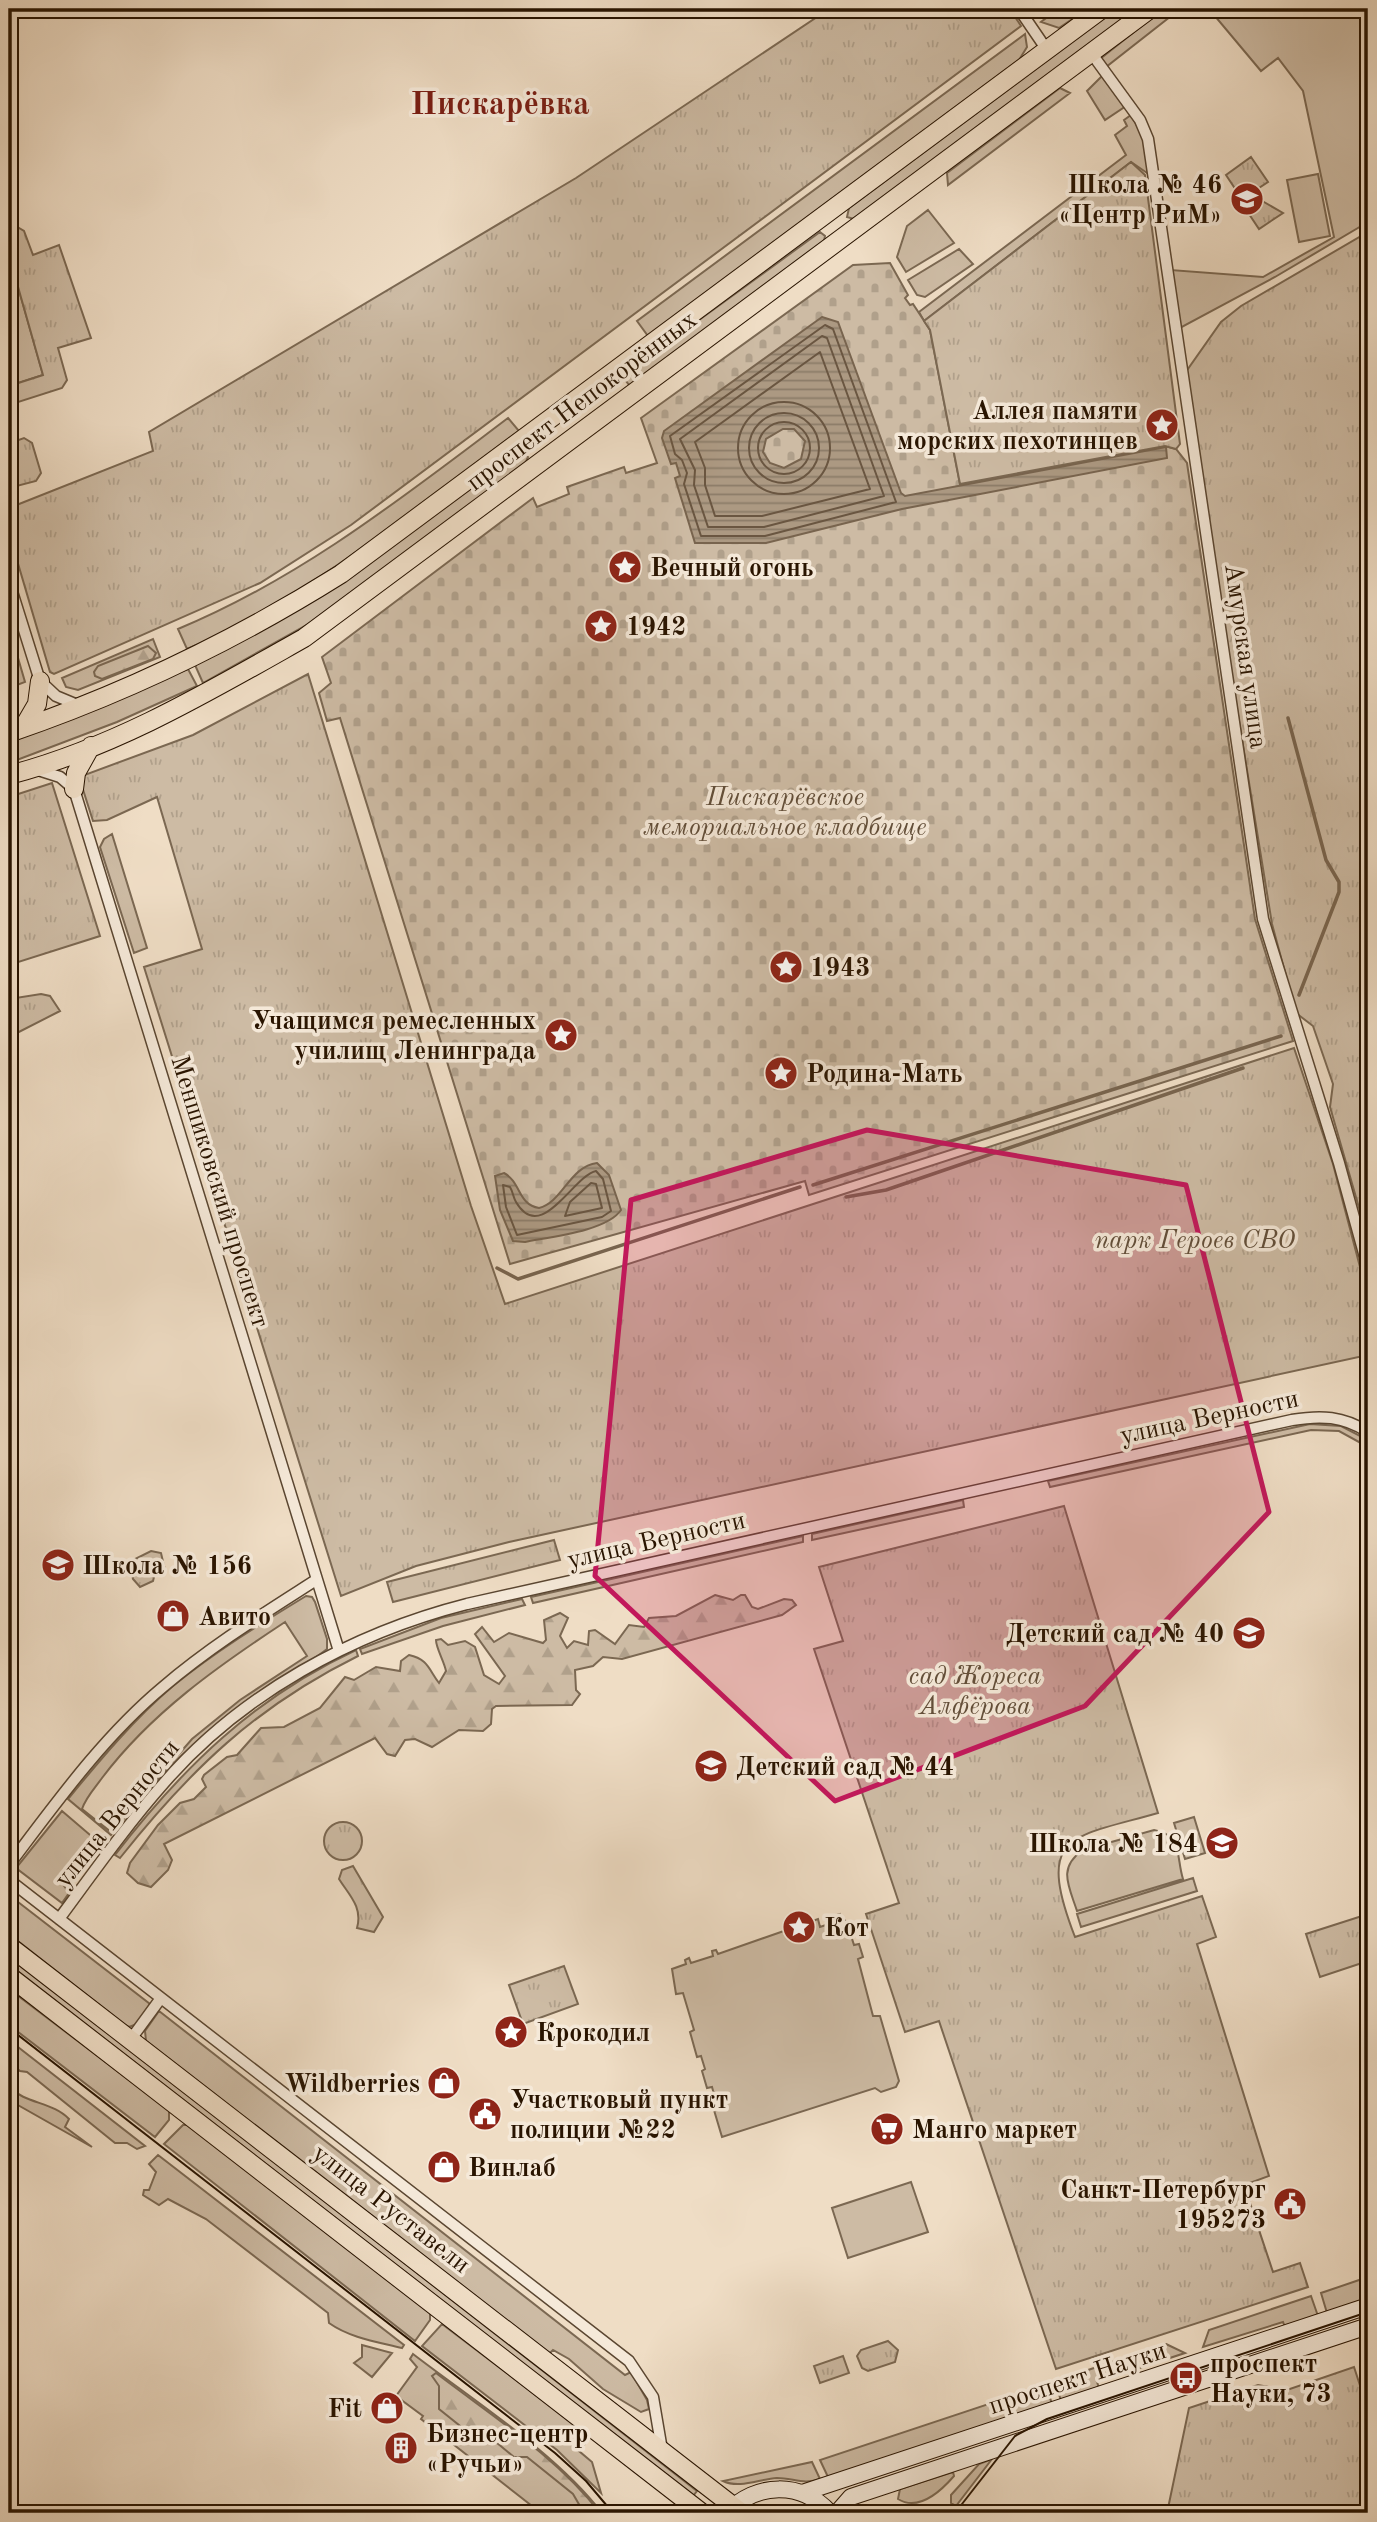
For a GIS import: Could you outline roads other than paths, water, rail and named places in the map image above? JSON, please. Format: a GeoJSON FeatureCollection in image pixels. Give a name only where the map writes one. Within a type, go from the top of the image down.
{"type":"FeatureCollection","features":[{"type":"Feature","properties":{"kind":"main road","name":"проспект Непокорённых"},"geometry":{"type":"LineString","coordinates":[[16,731],[81,707],[239,635],[341,574],[1102,9]]}},
{"type":"Feature","properties":{"kind":"main road","name":"проспект Непокорённых"},"geometry":{"type":"LineString","coordinates":[[9,775],[34,769],[179,707],[304,638],[1150,9]]}},
{"type":"Feature","properties":{"kind":"main road"},"geometry":{"type":"LineString","coordinates":[[827,214],[845,238]]}},
{"type":"Feature","properties":{"kind":"main road"},"geometry":{"type":"LineString","coordinates":[[16,731],[37,704],[40,681]]}},
{"type":"Feature","properties":{"kind":"main road"},"geometry":{"type":"LineString","coordinates":[[74,789],[76,773],[91,746]]}},
{"type":"Feature","properties":{"kind":"main road","name":"улица Руставели"},"geometry":{"type":"LineString","coordinates":[[9,1946],[662,2450],[734,2511]]}},
{"type":"Feature","properties":{"kind":"main road","name":"улица Руставели"},"geometry":{"type":"LineString","coordinates":[[9,1976],[702,2513]]}},
{"type":"Feature","properties":{"kind":"main road","name":"проспект Науки"},"geometry":{"type":"LineString","coordinates":[[734,2511],[749,2496],[766,2490],[784,2489],[802,2493],[1368,2306]]}},
{"type":"Feature","properties":{"kind":"main road","name":"проспект Науки"},"geometry":{"type":"LineString","coordinates":[[837,2513],[851,2497],[1368,2326]]}},
{"type":"Feature","properties":{"kind":"main road"},"geometry":{"type":"LineString","coordinates":[[922,2455],[928,2473]]}},
{"type":"Feature","properties":{"kind":"main road"},"geometry":{"type":"LineString","coordinates":[[802,2493],[830,2513]]}},
{"type":"Feature","properties":{"kind":"street"},"geometry":{"type":"LineString","coordinates":[[1019,9],[1047,50]]}},
{"type":"Feature","properties":{"kind":"street","name":"Амурская улица"},"geometry":{"type":"LineString","coordinates":[[1092,54],[1140,120],[1148,139],[1263,919],[1339,1163],[1368,1268]]}},
{"type":"Feature","properties":{"kind":"street"},"geometry":{"type":"LineString","coordinates":[[9,582],[40,681],[56,696],[81,707]]}},
{"type":"Feature","properties":{"kind":"street"},"geometry":{"type":"LineString","coordinates":[[34,769],[60,777],[74,789]]}},
{"type":"Feature","properties":{"kind":"street","name":"Меншиковский проспект"},"geometry":{"type":"LineString","coordinates":[[74,789],[339,1651]]}},
{"type":"Feature","properties":{"kind":"street","name":"улица Верности"},"geometry":{"type":"LineString","coordinates":[[59,1919],[132,1822],[192,1753],[268,1693],[339,1651],[409,1621],[477,1602],[1292,1420],[1327,1416],[1344,1419],[1368,1432]]}},
{"type":"Feature","properties":{"kind":"street","name":"улица Верности"},"geometry":{"type":"LineString","coordinates":[[9,1865],[116,1732],[160,1689],[214,1645],[316,1580]]}},
{"type":"Feature","properties":{"kind":"street"},"geometry":{"type":"LineString","coordinates":[[9,1880],[629,2361],[653,2397],[662,2450]]}},
{"type":"Feature","properties":{"kind":"street"},"geometry":{"type":"LineString","coordinates":[[131,2039],[161,1998]]}},
{"type":"Feature","properties":{"kind":"water"},"geometry":{"type":"Polygon","coordinates":[[[822,317],[838,322],[901,493],[905,496],[1166,447],[1167,458],[902,509],[766,543],[695,543],[675,478],[680,476],[676,463],[671,464],[662,438],[664,431],[822,317]],[[783,429],[766,439],[763,452],[770,463],[784,468],[801,459],[805,441],[794,429],[783,429]]]}},
{"type":"Feature","properties":{"kind":"water"},"geometry":{"type":"Polygon","coordinates":[[[597,1163],[609,1175],[621,1210],[614,1217],[577,1232],[525,1242],[513,1241],[500,1210],[495,1176],[504,1173],[510,1177],[527,1203],[539,1208],[554,1199],[580,1171],[597,1163]]]}},
{"type":"Feature","properties":{"kind":"waterway"},"geometry":{"type":"LineString","coordinates":[[1288,718],[1326,860],[1339,882],[1339,892],[1299,995]]}},
{"type":"Feature","properties":{"kind":"waterway"},"geometry":{"type":"LineString","coordinates":[[813,1185],[1281,1036]]}},
{"type":"Feature","properties":{"kind":"waterway"},"geometry":{"type":"LineString","coordinates":[[846,1197],[886,1190],[1243,1068]]}},
{"type":"Feature","properties":{"kind":"waterway"},"geometry":{"type":"LineString","coordinates":[[497,1268],[518,1279],[800,1187]]}},
{"type":"Feature","properties":{"kind":"tram line"},"geometry":{"type":"LineString","coordinates":[[9,2028],[555,2453],[586,2481],[613,2513]]}},
{"type":"Feature","properties":{"kind":"tram line"},"geometry":{"type":"LineString","coordinates":[[955,2513],[1015,2436],[1047,2419],[1368,2312]]}},
{"type":"Feature","properties":{"kind":"place","name":"Школа № 46 «Центр РиМ»"},"geometry":{"type":"Point","coordinates":[1247,199]}},
{"type":"Feature","properties":{"kind":"place","name":"Аллея памяти морских пехотинцев"},"geometry":{"type":"Point","coordinates":[1162,425]}},
{"type":"Feature","properties":{"kind":"place","name":"Вечный огонь"},"geometry":{"type":"Point","coordinates":[625,567]}},
{"type":"Feature","properties":{"kind":"place","name":"1942"},"geometry":{"type":"Point","coordinates":[601,626]}},
{"type":"Feature","properties":{"kind":"place","name":"1943"},"geometry":{"type":"Point","coordinates":[786,967]}},
{"type":"Feature","properties":{"kind":"place","name":"Учащимся ремесленных училищ Ленинграда"},"geometry":{"type":"Point","coordinates":[561,1035]}},
{"type":"Feature","properties":{"kind":"place","name":"Родина-Мать"},"geometry":{"type":"Point","coordinates":[781,1073]}},
{"type":"Feature","properties":{"kind":"place","name":"Школа № 156"},"geometry":{"type":"Point","coordinates":[58,1565]}},
{"type":"Feature","properties":{"kind":"place","name":"Авито"},"geometry":{"type":"Point","coordinates":[173,1616]}},
{"type":"Feature","properties":{"kind":"place","name":"Детский сад № 40"},"geometry":{"type":"Point","coordinates":[1249,1633]}},
{"type":"Feature","properties":{"kind":"place","name":"Детский сад № 44"},"geometry":{"type":"Point","coordinates":[711,1766]}},
{"type":"Feature","properties":{"kind":"place","name":"Школа № 184"},"geometry":{"type":"Point","coordinates":[1222,1843]}},
{"type":"Feature","properties":{"kind":"place","name":"Кот"},"geometry":{"type":"Point","coordinates":[799,1927]}},
{"type":"Feature","properties":{"kind":"place","name":"Крокодил"},"geometry":{"type":"Point","coordinates":[511,2032]}},
{"type":"Feature","properties":{"kind":"place","name":"Wildberries"},"geometry":{"type":"Point","coordinates":[444,2083]}},
{"type":"Feature","properties":{"kind":"place","name":"Участковый пункт полиции №22"},"geometry":{"type":"Point","coordinates":[485,2114]}},
{"type":"Feature","properties":{"kind":"place","name":"Манго маркет"},"geometry":{"type":"Point","coordinates":[887,2129]}},
{"type":"Feature","properties":{"kind":"place","name":"Винлаб"},"geometry":{"type":"Point","coordinates":[444,2167]}},
{"type":"Feature","properties":{"kind":"place","name":"Санкт-Петербург 195273"},"geometry":{"type":"Point","coordinates":[1290,2204]}},
{"type":"Feature","properties":{"kind":"place","name":"проспект Науки, 73"},"geometry":{"type":"Point","coordinates":[1186,2378]}},
{"type":"Feature","properties":{"kind":"place","name":"Fit"},"geometry":{"type":"Point","coordinates":[387,2408]}},
{"type":"Feature","properties":{"kind":"place","name":"Бизнес-центр «Ручьи»"},"geometry":{"type":"Point","coordinates":[401,2448]}},
{"type":"Feature","properties":{"kind":"district","name":"Пискарёвка"},"geometry":{"type":"Point","coordinates":[500,102]}},
{"type":"Feature","properties":{"kind":"park label","name":"Пискарёвское мемориальное кладбище"},"geometry":{"type":"Point","coordinates":[785,811]}},
{"type":"Feature","properties":{"kind":"park label","name":"парк Героев СВО"},"geometry":{"type":"Point","coordinates":[1195,1239]}},
{"type":"Feature","properties":{"kind":"park label","name":"сад Жореса Алфёрова"},"geometry":{"type":"Point","coordinates":[975,1690]}}]}
